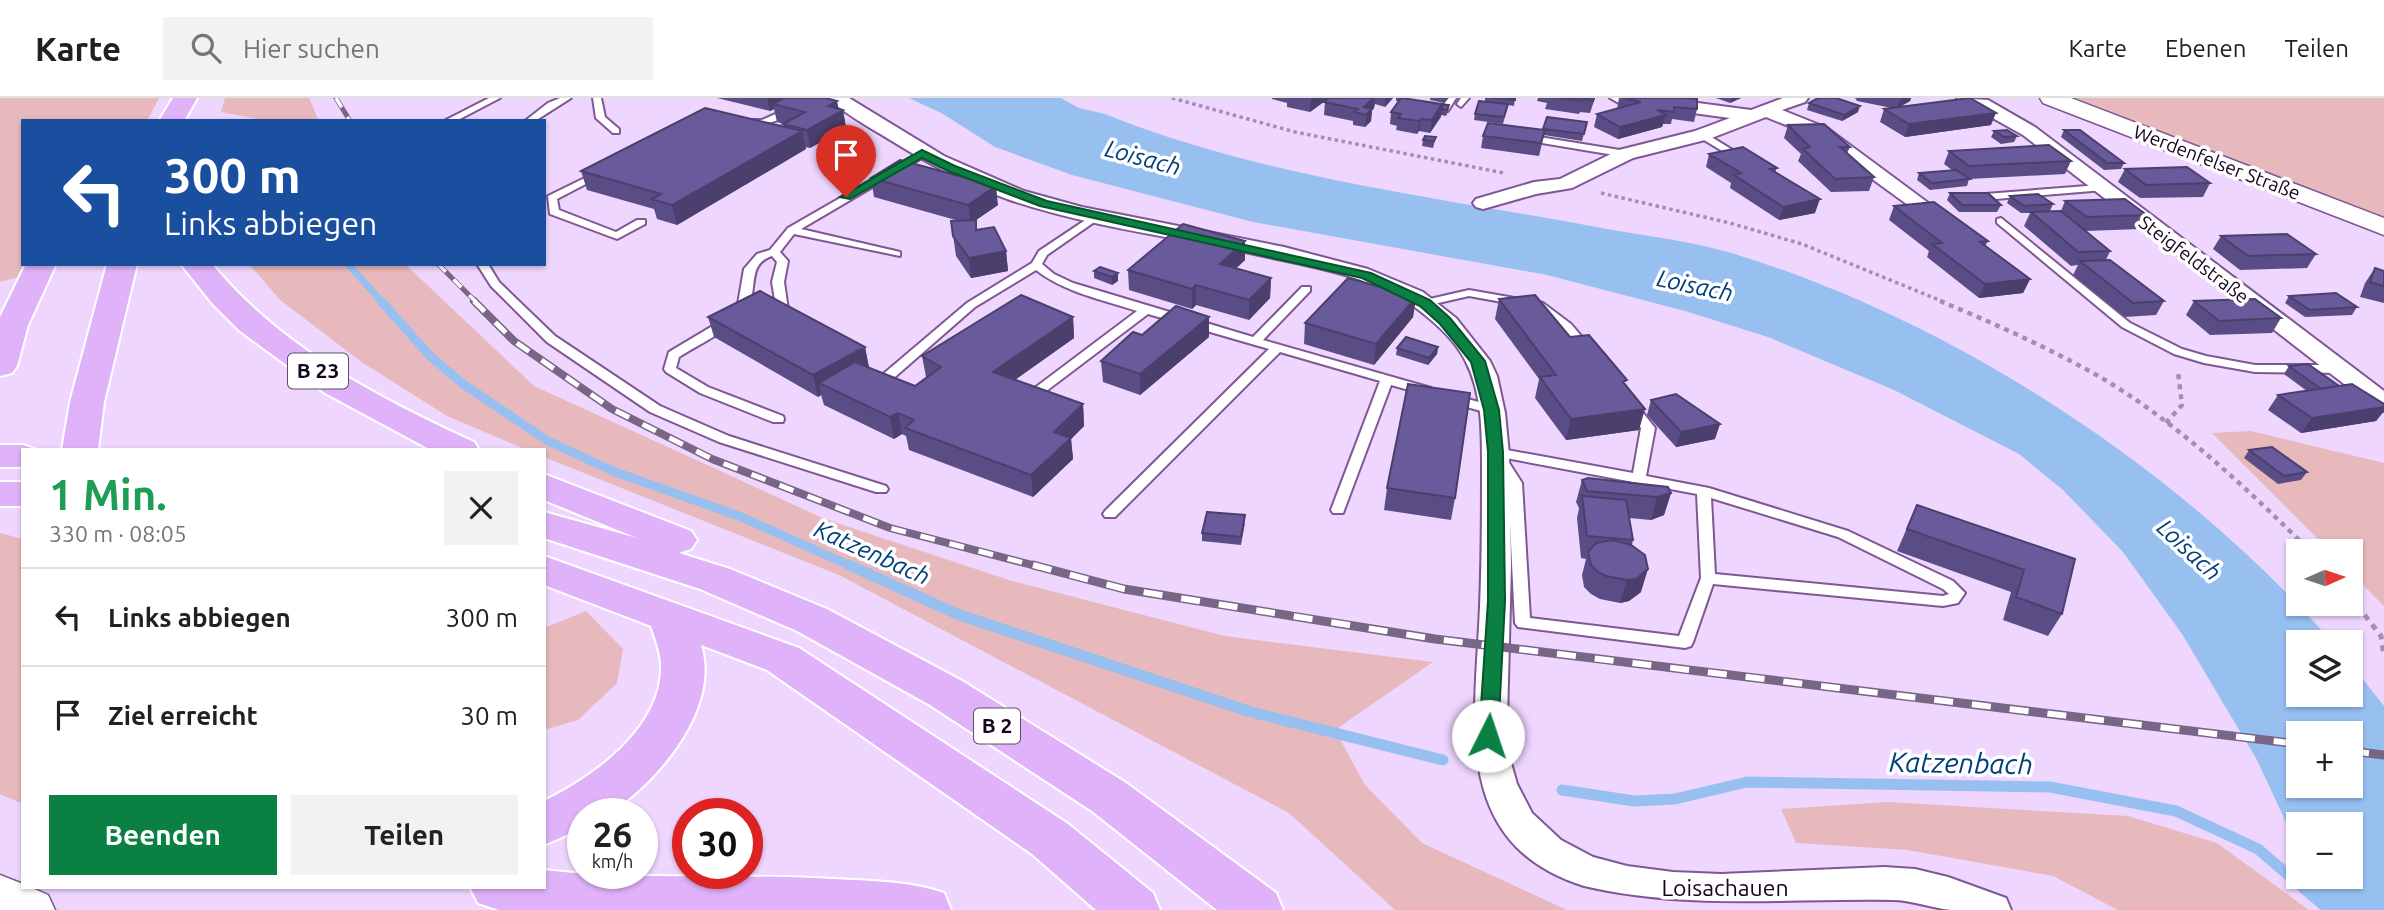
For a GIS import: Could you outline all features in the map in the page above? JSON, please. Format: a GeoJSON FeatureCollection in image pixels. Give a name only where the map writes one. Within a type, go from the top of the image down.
{"type":"FeatureCollection","features":[{"type":"Feature","properties":{"kind":"highway"},"geometry":{"type":"LineString","coordinates":[[172,119],[185,98]]}},
{"type":"Feature","properties":{"kind":"highway"},"geometry":{"type":"LineString","coordinates":[[0,366],[12,325],[40,266]]}},
{"type":"Feature","properties":{"kind":"highway"},"geometry":{"type":"LineString","coordinates":[[80,448],[87,402],[121,266]]}},
{"type":"Feature","properties":{"kind":"highway","name":"B 23"},"geometry":{"type":"LineString","coordinates":[[198,266],[227,301],[277,344],[365,402],[457,448]]}},
{"type":"Feature","properties":{"kind":"highway"},"geometry":{"type":"LineString","coordinates":[[0,456],[21,457]]}},
{"type":"Feature","properties":{"kind":"highway"},"geometry":{"type":"LineString","coordinates":[[546,487],[677,540],[715,579]]}},
{"type":"Feature","properties":{"kind":"highway"},"geometry":{"type":"LineString","coordinates":[[0,494],[21,494]]}},
{"type":"Feature","properties":{"kind":"highway","name":"B 2"},"geometry":{"type":"LineString","coordinates":[[546,525],[715,579],[812,620],[946,693],[1109,797],[1257,910]]}},
{"type":"Feature","properties":{"kind":"highway"},"geometry":{"type":"LineString","coordinates":[[546,571],[782,659],[898,734],[1050,839],[1133,910]]}},
{"type":"Feature","properties":{"kind":"highway"},"geometry":{"type":"LineString","coordinates":[[546,823],[611,787],[640,760],[663,731],[677,699],[684,664],[669,617]]}},
{"type":"Feature","properties":{"kind":"highway"},"geometry":{"type":"LineString","coordinates":[[513,889],[612,901],[879,903],[925,910]]}},
{"type":"Feature","properties":{"kind":"street","name":"Loisachauen"},"geometry":{"type":"LineString","coordinates":[[837,98],[922,154],[1005,191],[1044,204],[1302,258],[1367,275],[1425,303],[1445,321],[1478,361],[1492,410],[1496,452],[1497,601],[1488,736],[1501,792],[1520,826],[1558,862],[1610,882],[1673,891],[1900,884],[1950,892],[1992,910]]}},
{"type":"Feature","properties":{"kind":"street"},"geometry":{"type":"LineString","coordinates":[[1619,98],[1760,113],[1820,132],[1968,240]]}},
{"type":"Feature","properties":{"kind":"street"},"geometry":{"type":"LineString","coordinates":[[1483,203],[1535,188],[1565,184],[1626,154],[1702,135],[1799,98]]}},
{"type":"Feature","properties":{"kind":"street","name":"Steigfeldstraße"},"geometry":{"type":"LineString","coordinates":[[1966,98],[1982,104],[2029,131],[2100,188],[2384,402]]}},
{"type":"Feature","properties":{"kind":"street","name":"Werdenfelser Straße"},"geometry":{"type":"LineString","coordinates":[[2051,98],[2384,227]]}},
{"type":"Feature","properties":{"kind":"street"},"geometry":{"type":"LineString","coordinates":[[0,896],[31,910]]}},
{"type":"Feature","properties":{"kind":"lane"},"geometry":{"type":"LineString","coordinates":[[452,119],[496,98]]}},
{"type":"Feature","properties":{"kind":"lane"},"geometry":{"type":"LineString","coordinates":[[532,119],[567,98]]}},
{"type":"Feature","properties":{"kind":"lane"},"geometry":{"type":"LineString","coordinates":[[597,98],[601,118],[616,131]]}},
{"type":"Feature","properties":{"kind":"lane"},"geometry":{"type":"LineString","coordinates":[[740,123],[763,123],[819,98]]}},
{"type":"Feature","properties":{"kind":"lane"},"geometry":{"type":"LineString","coordinates":[[1445,109],[1452,98]]}},
{"type":"Feature","properties":{"kind":"lane"},"geometry":{"type":"LineString","coordinates":[[1702,135],[1750,163]]}},
{"type":"Feature","properties":{"kind":"lane"},"geometry":{"type":"LineString","coordinates":[[1516,136],[1626,154]]}},
{"type":"Feature","properties":{"kind":"lane"},"geometry":{"type":"LineString","coordinates":[[778,419],[704,390],[670,369],[673,355],[734,317],[744,304],[749,269],[761,256],[774,252],[792,230],[922,154]]}},
{"type":"Feature","properties":{"kind":"lane"},"geometry":{"type":"LineString","coordinates":[[611,169],[552,198],[554,212],[617,236],[641,222]]}},
{"type":"Feature","properties":{"kind":"lane"},"geometry":{"type":"LineString","coordinates":[[1963,198],[2100,188]]}},
{"type":"Feature","properties":{"kind":"lane"},"geometry":{"type":"LineString","coordinates":[[899,394],[879,384],[971,305],[1036,265],[1043,253],[1096,216]]}},
{"type":"Feature","properties":{"kind":"lane"},"geometry":{"type":"LineString","coordinates":[[2001,220],[2126,325],[2175,351],[2229,367],[2274,372],[2340,369]]}},
{"type":"Feature","properties":{"kind":"lane"},"geometry":{"type":"LineString","coordinates":[[792,230],[896,254]]}},
{"type":"Feature","properties":{"kind":"lane"},"geometry":{"type":"LineString","coordinates":[[774,252],[783,261],[778,282],[783,312],[808,324]]}},
{"type":"Feature","properties":{"kind":"lane"},"geometry":{"type":"LineString","coordinates":[[1036,265],[1050,276],[1069,285],[1146,310],[1492,410]]}},
{"type":"Feature","properties":{"kind":"lane"},"geometry":{"type":"LineString","coordinates":[[483,266],[495,284],[551,339],[655,410],[724,439],[881,489]]}},
{"type":"Feature","properties":{"kind":"lane"},"geometry":{"type":"LineString","coordinates":[[1257,341],[1306,289]]}},
{"type":"Feature","properties":{"kind":"lane"},"geometry":{"type":"LineString","coordinates":[[1425,303],[1469,293],[1539,305],[1567,326],[1592,357]]}},
{"type":"Feature","properties":{"kind":"lane"},"geometry":{"type":"LineString","coordinates":[[1062,404],[1036,393],[1146,310]]}},
{"type":"Feature","properties":{"kind":"lane"},"geometry":{"type":"LineString","coordinates":[[1110,514],[1277,348]]}},
{"type":"Feature","properties":{"kind":"lane"},"geometry":{"type":"LineString","coordinates":[[1338,510],[1387,379]]}},
{"type":"Feature","properties":{"kind":"lane"},"geometry":{"type":"LineString","coordinates":[[1624,398],[1648,428],[1639,479]]}},
{"type":"Feature","properties":{"kind":"lane"},"geometry":{"type":"LineString","coordinates":[[1496,452],[1704,491],[1843,534],[1948,584],[1957,593],[1953,599],[1943,601],[1708,578]]}},
{"type":"Feature","properties":{"kind":"lane"},"geometry":{"type":"LineString","coordinates":[[1496,452],[1515,483],[1523,623],[1685,642],[1708,578],[1704,491]]}},
{"type":"Feature","properties":{"kind":"path"},"geometry":{"type":"LineString","coordinates":[[1172,98],[1235,119],[1308,138],[1565,184],[1730,223],[1802,244],[1861,267],[1967,312],[2100,376],[2166,423],[2265,506],[2299,539]]}},
{"type":"Feature","properties":{"kind":"path"},"geometry":{"type":"LineString","coordinates":[[2166,423],[2182,405],[2175,351]]}},
{"type":"Feature","properties":{"kind":"path"},"geometry":{"type":"LineString","coordinates":[[2363,613],[2381,636],[2384,657]]}},
{"type":"Feature","properties":{"kind":"shaded area"},"geometry":{"type":"Polygon","coordinates":[[[0,98],[159,98],[148,119],[21,119],[21,266],[60,266],[0,282],[0,98]]]}},
{"type":"Feature","properties":{"kind":"shaded area"},"geometry":{"type":"Polygon","coordinates":[[[225,98],[309,98],[318,119],[258,119],[221,112],[225,98]]]}},
{"type":"Feature","properties":{"kind":"shaded area"},"geometry":{"type":"Polygon","coordinates":[[[2076,98],[2384,98],[2384,219],[2076,98]]]}},
{"type":"Feature","properties":{"kind":"shaded area"},"geometry":{"type":"Polygon","coordinates":[[[251,266],[407,266],[534,386],[825,519],[1012,581],[1225,636],[1433,662],[1335,730],[1365,785],[1422,843],[1567,910],[1395,910],[1289,813],[839,575],[546,458],[546,448],[522,448],[447,416],[363,363],[280,300],[251,266]]]}},
{"type":"Feature","properties":{"kind":"shaded area"},"geometry":{"type":"Polygon","coordinates":[[[2251,431],[2384,463],[2384,606],[2363,585],[2363,539],[2318,539],[2212,433],[2251,431]]]}},
{"type":"Feature","properties":{"kind":"shaded area"},"geometry":{"type":"Polygon","coordinates":[[[0,533],[21,538],[21,803],[0,794],[0,533]]]}},
{"type":"Feature","properties":{"kind":"shaded area"},"geometry":{"type":"Polygon","coordinates":[[[586,611],[623,649],[617,683],[578,720],[546,729],[546,627],[586,611]]]}},
{"type":"Feature","properties":{"kind":"shaded area"},"geometry":{"type":"Polygon","coordinates":[[[1888,802],[2128,816],[2217,843],[2309,910],[2118,910],[2053,876],[1907,850],[1796,843],[1781,809],[1888,802]]]}},
{"type":"Feature","properties":{"kind":"water","name":"Loisach"},"geometry":{"type":"Polygon","coordinates":[[[909,98],[1061,98],[1079,108],[1105,114],[1166,136],[1290,170],[1353,184],[1713,248],[1811,281],[1895,316],[1977,359],[2057,407],[2133,460],[2205,517],[2272,578],[2286,593],[2286,616],[2308,616],[2321,630],[2286,630],[2286,707],[2363,707],[2363,679],[2384,706],[2384,910],[2323,910],[2314,889],[2363,889],[2363,812],[2286,812],[2286,822],[2257,760],[2182,634],[2123,552],[2063,490],[2019,454],[1894,390],[1768,337],[1685,311],[1547,275],[1253,222],[1072,175],[995,147],[943,114],[909,98]]]}},
{"type":"Feature","properties":{"kind":"building"},"geometry":{"type":"Polygon","coordinates":[[[784,98],[826,98],[837,101],[828,106],[843,110],[807,130],[783,124],[805,112],[773,104],[784,98]]]}},
{"type":"Feature","properties":{"kind":"building"},"geometry":{"type":"Polygon","coordinates":[[[1329,98],[1373,98],[1364,107],[1372,109],[1366,115],[1354,112],[1358,109],[1324,102],[1329,98]]]}},
{"type":"Feature","properties":{"kind":"building"},"geometry":{"type":"Polygon","coordinates":[[[1401,98],[1442,104],[1432,120],[1398,118],[1401,114],[1391,112],[1401,98]]]}},
{"type":"Feature","properties":{"kind":"building"},"geometry":{"type":"Polygon","coordinates":[[[1559,98],[1594,98],[1593,101],[1582,101],[1559,98]]]}},
{"type":"Feature","properties":{"kind":"building"},"geometry":{"type":"Polygon","coordinates":[[[1623,98],[1697,99],[1697,109],[1674,107],[1674,112],[1657,110],[1666,115],[1620,127],[1597,114],[1641,102],[1623,98]]]}},
{"type":"Feature","properties":{"kind":"building"},"geometry":{"type":"Polygon","coordinates":[[[1818,98],[1836,98],[1860,106],[1844,115],[1809,103],[1818,98]]]}},
{"type":"Feature","properties":{"kind":"building"},"geometry":{"type":"Polygon","coordinates":[[[1970,98],[1996,113],[1909,124],[1884,109],[1970,98]]]}},
{"type":"Feature","properties":{"kind":"building"},"geometry":{"type":"Polygon","coordinates":[[[1479,101],[1508,104],[1504,117],[1475,114],[1479,101]]]}},
{"type":"Feature","properties":{"kind":"building"},"geometry":{"type":"Polygon","coordinates":[[[1442,104],[1449,105],[1447,110],[1442,109],[1442,104]]]}},
{"type":"Feature","properties":{"kind":"building"},"geometry":{"type":"Polygon","coordinates":[[[705,108],[802,131],[672,205],[651,199],[661,194],[581,171],[705,108]]]}},
{"type":"Feature","properties":{"kind":"building"},"geometry":{"type":"Polygon","coordinates":[[[1547,117],[1587,122],[1584,134],[1543,129],[1547,117]]]}},
{"type":"Feature","properties":{"kind":"building"},"geometry":{"type":"Polygon","coordinates":[[[1488,123],[1545,130],[1541,143],[1483,136],[1488,123]]]}},
{"type":"Feature","properties":{"kind":"building"},"geometry":{"type":"Polygon","coordinates":[[[1824,124],[1850,147],[1840,147],[1874,177],[1835,179],[1803,149],[1810,147],[1788,125],[1824,124]]]}},
{"type":"Feature","properties":{"kind":"building"},"geometry":{"type":"Polygon","coordinates":[[[2007,130],[2017,136],[2004,137],[1994,131],[2007,130]]]}},
{"type":"Feature","properties":{"kind":"building"},"geometry":{"type":"Polygon","coordinates":[[[2064,130],[2080,130],[2124,163],[2107,163],[2064,130]]]}},
{"type":"Feature","properties":{"kind":"building"},"geometry":{"type":"Polygon","coordinates":[[[1425,136],[1436,137],[1434,141],[1423,140],[1425,136]]]}},
{"type":"Feature","properties":{"kind":"building"},"geometry":{"type":"Polygon","coordinates":[[[2049,145],[2071,161],[1969,166],[1949,151],[2049,145]]]}},
{"type":"Feature","properties":{"kind":"building"},"geometry":{"type":"Polygon","coordinates":[[[1743,147],[1777,168],[1770,169],[1820,199],[1783,207],[1734,175],[1741,173],[1709,154],[1743,147]]]}},
{"type":"Feature","properties":{"kind":"building"},"geometry":{"type":"Polygon","coordinates":[[[900,160],[996,186],[968,205],[871,178],[900,160]]]}},
{"type":"Feature","properties":{"kind":"building"},"geometry":{"type":"Polygon","coordinates":[[[2187,167],[2210,183],[2146,185],[2125,169],[2187,167]]]}},
{"type":"Feature","properties":{"kind":"building"},"geometry":{"type":"Polygon","coordinates":[[[1956,170],[1970,179],[1932,183],[1919,173],[1956,170]]]}},
{"type":"Feature","properties":{"kind":"building"},"geometry":{"type":"Polygon","coordinates":[[[1950,193],[1988,193],[2001,205],[1962,205],[1950,193]]]}},
{"type":"Feature","properties":{"kind":"building"},"geometry":{"type":"Polygon","coordinates":[[[2038,194],[2053,204],[2024,206],[2010,196],[2038,194]]]}},
{"type":"Feature","properties":{"kind":"building"},"geometry":{"type":"Polygon","coordinates":[[[2125,199],[2147,215],[2087,217],[2065,201],[2125,199]]]}},
{"type":"Feature","properties":{"kind":"building"},"geometry":{"type":"Polygon","coordinates":[[[1934,202],[1988,241],[1980,242],[2030,279],[1985,284],[1932,244],[1942,243],[1894,206],[1934,202]]]}},
{"type":"Feature","properties":{"kind":"building"},"geometry":{"type":"Polygon","coordinates":[[[2061,211],[2110,251],[2078,252],[2031,212],[2061,211]]]}},
{"type":"Feature","properties":{"kind":"building"},"geometry":{"type":"Polygon","coordinates":[[[976,220],[976,230],[994,227],[1006,251],[969,258],[953,236],[951,221],[976,220]]]}},
{"type":"Feature","properties":{"kind":"building"},"geometry":{"type":"Polygon","coordinates":[[[1183,224],[1245,241],[1220,264],[1271,278],[1249,300],[1196,285],[1192,289],[1128,270],[1183,224]]]}},
{"type":"Feature","properties":{"kind":"building"},"geometry":{"type":"Polygon","coordinates":[[[2287,234],[2316,254],[2248,256],[2221,236],[2287,234]]]}},
{"type":"Feature","properties":{"kind":"building"},"geometry":{"type":"Polygon","coordinates":[[[2110,260],[2164,301],[2133,303],[2080,261],[2110,260]]]}},
{"type":"Feature","properties":{"kind":"building"},"geometry":{"type":"Polygon","coordinates":[[[1100,267],[1118,273],[1112,277],[1094,271],[1100,267]]]}},
{"type":"Feature","properties":{"kind":"building"},"geometry":{"type":"Polygon","coordinates":[[[2375,268],[2384,271],[2384,286],[2370,282],[2375,268]]]}},
{"type":"Feature","properties":{"kind":"building"},"geometry":{"type":"Polygon","coordinates":[[[1348,278],[1416,297],[1376,344],[1305,323],[1348,278]]]}},
{"type":"Feature","properties":{"kind":"building"},"geometry":{"type":"Polygon","coordinates":[[[760,291],[865,347],[813,375],[708,317],[760,291]]]}},
{"type":"Feature","properties":{"kind":"building"},"geometry":{"type":"Polygon","coordinates":[[[2336,293],[2357,307],[2310,310],[2289,296],[2336,293]]]}},
{"type":"Feature","properties":{"kind":"building"},"geometry":{"type":"Polygon","coordinates":[[[1021,295],[1073,317],[993,372],[1083,404],[1054,432],[1071,438],[1031,475],[905,428],[914,420],[898,413],[890,417],[819,383],[855,362],[915,386],[941,367],[922,356],[1021,295]]]}},
{"type":"Feature","properties":{"kind":"building"},"geometry":{"type":"Polygon","coordinates":[[[1535,295],[1570,337],[1589,335],[1627,380],[1623,382],[1645,409],[1571,419],[1540,377],[1556,375],[1499,299],[1535,295]]]}},
{"type":"Feature","properties":{"kind":"building"},"geometry":{"type":"Polygon","coordinates":[[[2255,299],[2281,318],[2219,321],[2194,301],[2255,299]]]}},
{"type":"Feature","properties":{"kind":"building"},"geometry":{"type":"Polygon","coordinates":[[[1176,306],[1209,317],[1140,374],[1101,361],[1133,332],[1142,335],[1176,306]]]}},
{"type":"Feature","properties":{"kind":"building"},"geometry":{"type":"Polygon","coordinates":[[[1406,337],[1438,347],[1429,358],[1397,348],[1406,337]]]}},
{"type":"Feature","properties":{"kind":"building"},"geometry":{"type":"Polygon","coordinates":[[[2308,364],[2339,386],[2321,389],[2289,366],[2308,364]]]}},
{"type":"Feature","properties":{"kind":"building"},"geometry":{"type":"Polygon","coordinates":[[[1408,384],[1470,393],[1455,498],[1387,488],[1408,384]]]}},
{"type":"Feature","properties":{"kind":"building"},"geometry":{"type":"Polygon","coordinates":[[[2352,384],[2384,404],[2384,407],[2312,418],[2278,395],[2352,384]]]}},
{"type":"Feature","properties":{"kind":"building"},"geometry":{"type":"Polygon","coordinates":[[[1676,394],[1720,424],[1681,432],[1651,400],[1676,394]]]}},
{"type":"Feature","properties":{"kind":"building"},"geometry":{"type":"Polygon","coordinates":[[[2272,447],[2307,472],[2284,476],[2249,450],[2272,447]]]}},
{"type":"Feature","properties":{"kind":"building"},"geometry":{"type":"Polygon","coordinates":[[[1588,478],[1668,487],[1671,493],[1657,497],[1587,491],[1582,480],[1588,478]]]}},
{"type":"Feature","properties":{"kind":"building"},"geometry":{"type":"Polygon","coordinates":[[[1582,496],[1626,500],[1633,540],[1587,536],[1582,496]]]}},
{"type":"Feature","properties":{"kind":"building"},"geometry":{"type":"Polygon","coordinates":[[[1917,505],[2075,559],[2062,614],[2016,597],[2024,570],[1907,529],[1917,505]]]}},
{"type":"Feature","properties":{"kind":"building"},"geometry":{"type":"Polygon","coordinates":[[[1207,512],[1245,515],[1241,537],[1202,533],[1207,512]]]}},
{"type":"Feature","properties":{"kind":"building"},"geometry":{"type":"Polygon","coordinates":[[[1613,540],[1631,545],[1645,555],[1648,569],[1636,579],[1627,580],[1606,576],[1597,571],[1591,565],[1588,552],[1596,543],[1613,540]]]}},
{"type":"Feature","properties":{"kind":"waterway","name":"Katzenbach"},"geometry":{"type":"LineString","coordinates":[[350,266],[382,302]]}},
{"type":"Feature","properties":{"kind":"waterway","name":"Katzenbach"},"geometry":{"type":"LineString","coordinates":[[381,301],[430,356],[463,384],[548,441],[615,472],[739,516],[853,567]]}},
{"type":"Feature","properties":{"kind":"waterway","name":"Katzenbach"},"geometry":{"type":"LineString","coordinates":[[849,565],[957,614],[1251,712],[1443,760]]}},
{"type":"Feature","properties":{"kind":"waterway","name":"Katzenbach"},"geometry":{"type":"LineString","coordinates":[[1562,790],[1634,801],[1675,799],[1747,782],[2050,787],[2176,811],[2258,849],[2329,910]]}},
{"type":"Feature","properties":{"kind":"railway"},"geometry":{"type":"LineString","coordinates":[[336,98],[349,119]]}},
{"type":"Feature","properties":{"kind":"railway"},"geometry":{"type":"LineString","coordinates":[[440,266],[476,302]]}},
{"type":"Feature","properties":{"kind":"railway"},"geometry":{"type":"LineString","coordinates":[[474,301],[514,341],[612,409],[712,459],[890,528],[1040,567]]}},
{"type":"Feature","properties":{"kind":"railway"},"geometry":{"type":"LineString","coordinates":[[1033,565],[1124,589],[1435,639],[2286,743]]}},
{"type":"Feature","properties":{"kind":"railway"},"geometry":{"type":"LineString","coordinates":[[2363,753],[2384,755]]}},
{"type":"Feature","properties":{"kind":"route"},"geometry":{"type":"LineString","coordinates":[[846,197],[922,154],[951,169],[1044,204],[1302,258],[1367,275],[1403,290],[1425,303],[1445,321],[1478,361],[1492,410],[1496,452],[1497,601],[1488,736]]}}]}
